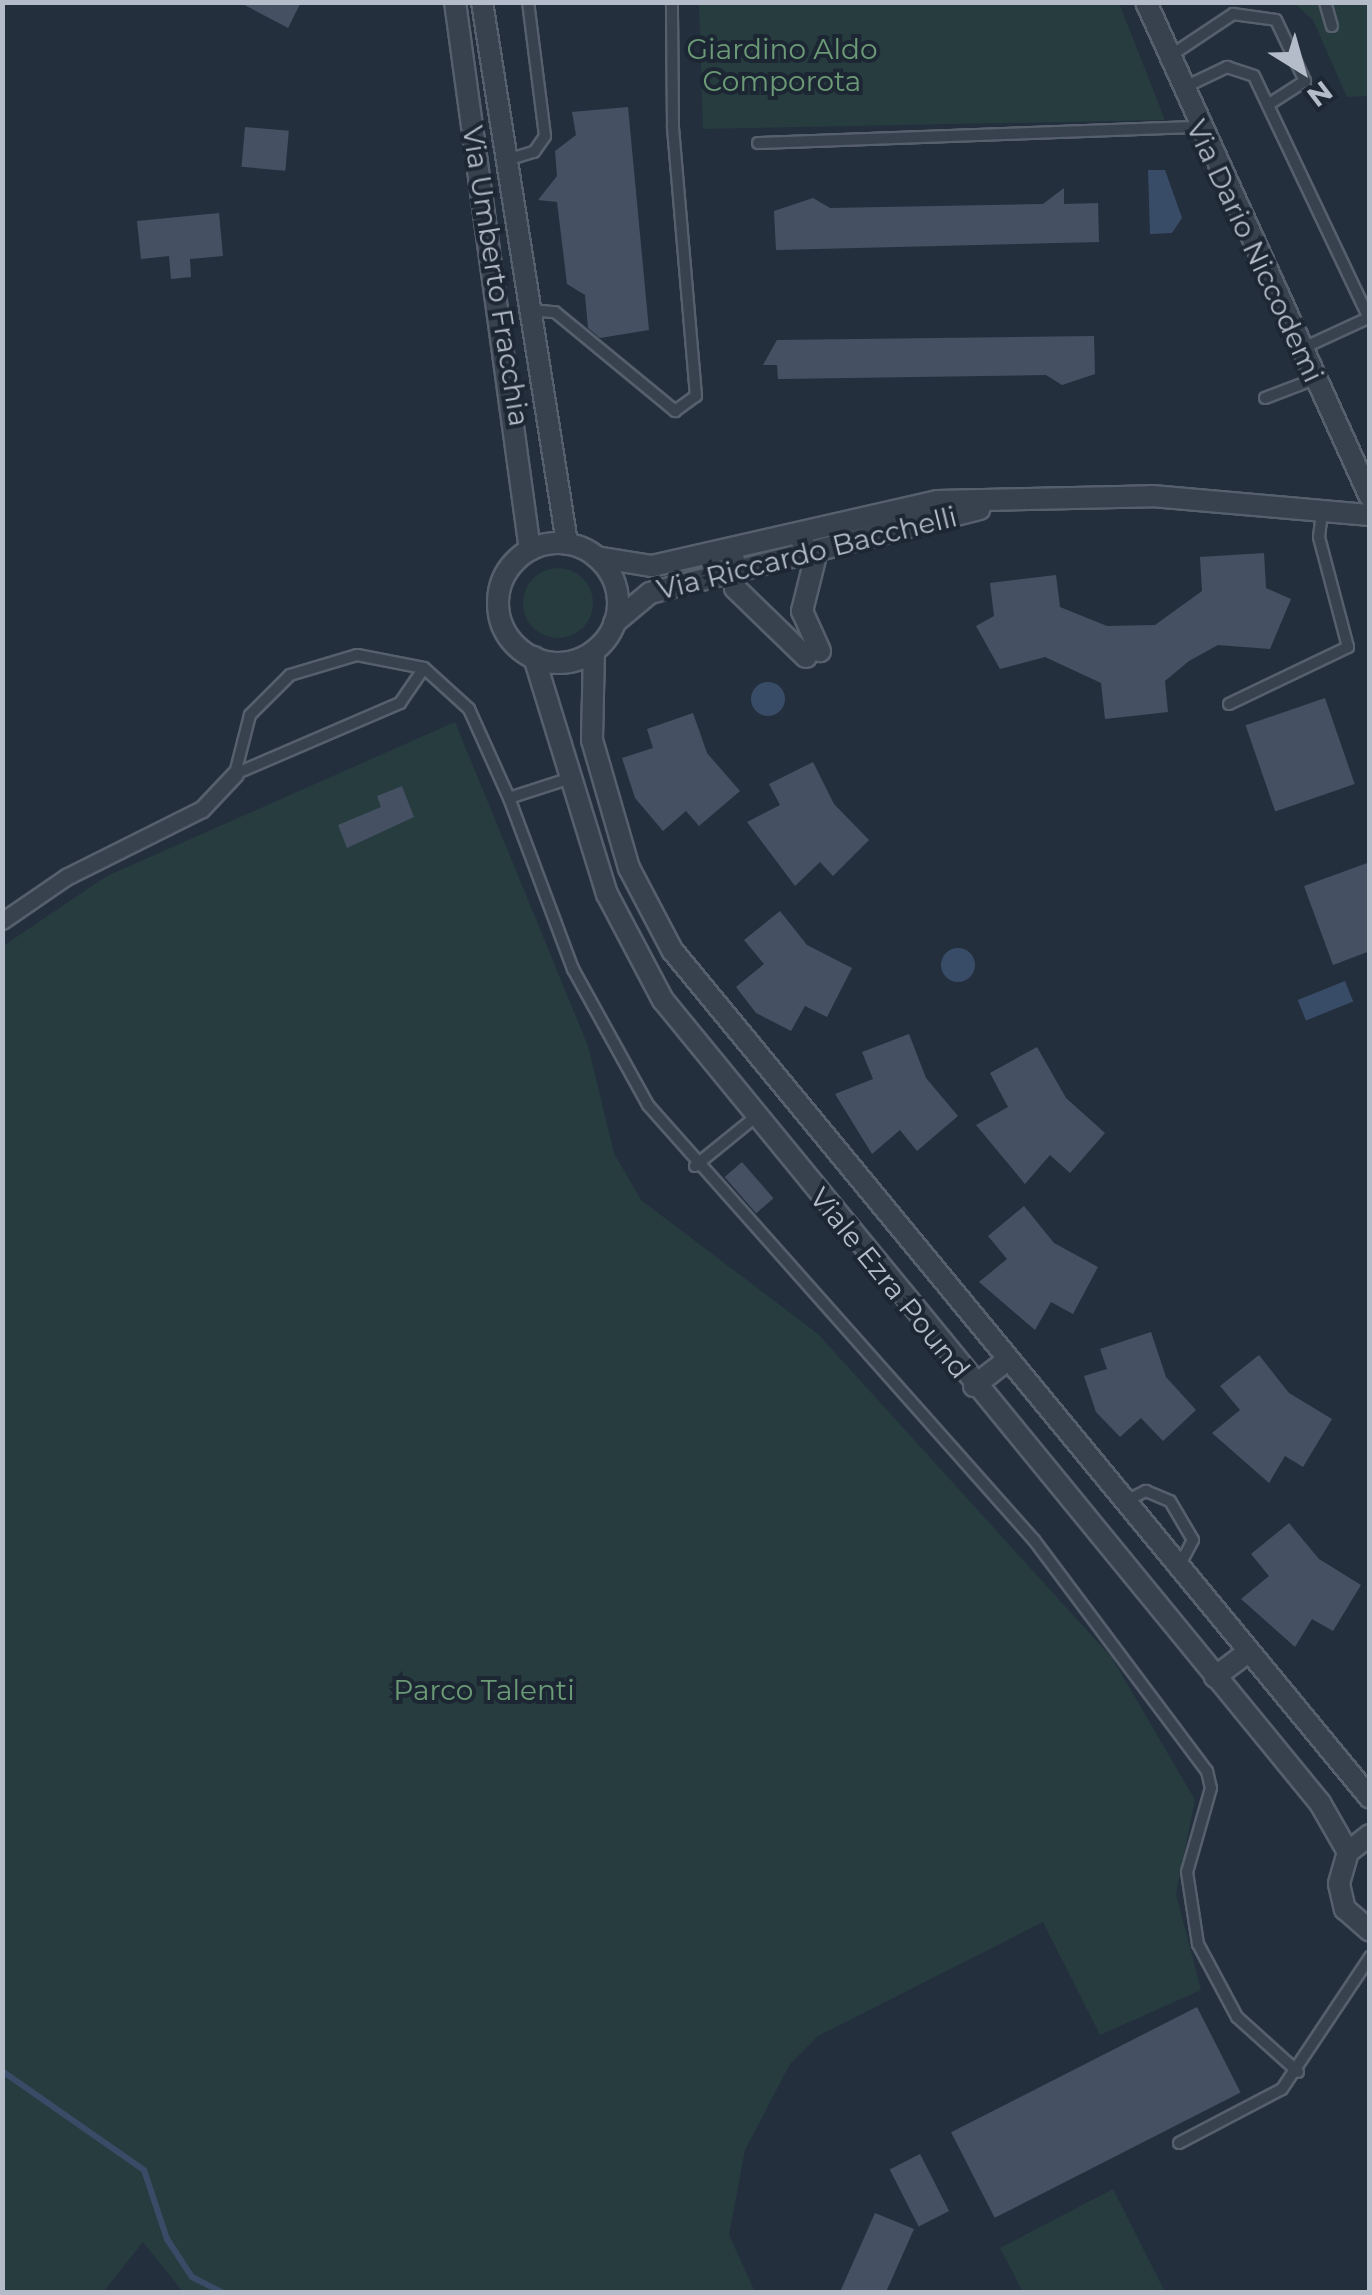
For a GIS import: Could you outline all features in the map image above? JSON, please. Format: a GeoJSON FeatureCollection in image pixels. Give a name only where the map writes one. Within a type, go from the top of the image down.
{"type":"FeatureCollection","features":[{"type":"Feature","properties":{"kind":"street","name":"Via Umberto Fracchia"},"geometry":{"type":"LineString","coordinates":[[454,2],[530,550]]}},
{"type":"Feature","properties":{"kind":"street","name":"Via Umberto Fracchia"},"geometry":{"type":"LineString","coordinates":[[482,2],[567,544]]}},
{"type":"Feature","properties":{"kind":"street","name":"Via Dario Niccodemi"},"geometry":{"type":"LineString","coordinates":[[1146,2],[1196,127],[1370,497]]}},
{"type":"Feature","properties":{"kind":"street","name":"Via Riccardo Bacchelli"},"geometry":{"type":"LineString","coordinates":[[596,556],[642,568],[790,530],[938,501],[1137,496],[1370,515]]}},
{"type":"Feature","properties":{"kind":"street","name":"Via Riccardo Bacchelli"},"geometry":{"type":"LineString","coordinates":[[614,624],[650,592],[808,548],[1010,502]]}},
{"type":"Feature","properties":{"kind":"street"},"geometry":{"type":"LineString","coordinates":[[738,544],[731,569],[737,590],[813,654],[802,612],[815,561],[790,530]]}},
{"type":"Feature","properties":{"kind":"street"},"geometry":{"type":"LineString","coordinates":[[567,544],[596,556],[616,587],[614,624],[594,651],[562,662],[534,657],[509,636],[498,601],[511,566],[530,550],[567,544]]}},
{"type":"Feature","properties":{"kind":"street","name":"Viale Ezra Pound"},"geometry":{"type":"LineString","coordinates":[[594,651],[586,690],[592,740],[629,868],[659,930],[1006,1360],[1370,1798]]}},
{"type":"Feature","properties":{"kind":"street","name":"Viale Ezra Pound"},"geometry":{"type":"LineString","coordinates":[[534,657],[571,778],[630,943],[754,1118],[1330,1816],[1348,1852]]}},
{"type":"Feature","properties":{"kind":"street"},"geometry":{"type":"LineString","coordinates":[[2,921],[79,869],[202,809],[235,774]]}},
{"type":"Feature","properties":{"kind":"street"},"geometry":{"type":"LineString","coordinates":[[974,1386],[1006,1360]]}},
{"type":"Feature","properties":{"kind":"street"},"geometry":{"type":"LineString","coordinates":[[1216,1677],[1248,1652]]}},
{"type":"Feature","properties":{"kind":"street"},"geometry":{"type":"LineString","coordinates":[[1370,1835],[1348,1852],[1343,1903],[1370,1931]]}},
{"type":"Feature","properties":{"kind":"lane"},"geometry":{"type":"LineString","coordinates":[[506,160],[534,152],[545,136],[528,2]]}},
{"type":"Feature","properties":{"kind":"lane"},"geometry":{"type":"LineString","coordinates":[[529,310],[556,312],[675,410],[696,396],[672,125],[672,2]]}},
{"type":"Feature","properties":{"kind":"lane"},"geometry":{"type":"LineString","coordinates":[[1326,2],[1332,26]]}},
{"type":"Feature","properties":{"kind":"lane"},"geometry":{"type":"LineString","coordinates":[[1167,57],[1233,14],[1276,20],[1306,80],[1268,104]]}},
{"type":"Feature","properties":{"kind":"lane"},"geometry":{"type":"LineString","coordinates":[[1180,90],[1238,66],[1268,104],[1369,319],[1301,349]]}},
{"type":"Feature","properties":{"kind":"lane"},"geometry":{"type":"LineString","coordinates":[[758,143],[1196,127]]}},
{"type":"Feature","properties":{"kind":"lane"},"geometry":{"type":"LineString","coordinates":[[1265,398],[1315,379]]}},
{"type":"Feature","properties":{"kind":"lane"},"geometry":{"type":"LineString","coordinates":[[1229,704],[1348,647],[1319,537],[1322,510]]}},
{"type":"Feature","properties":{"kind":"lane"},"geometry":{"type":"LineString","coordinates":[[235,774],[250,715],[290,675],[357,655],[424,668],[469,708],[598,1018],[695,1166],[1034,1540],[1188,1743],[1211,1788],[1187,1872],[1202,1958],[1237,2017],[1298,2072]]}},
{"type":"Feature","properties":{"kind":"lane"},"geometry":{"type":"LineString","coordinates":[[235,774],[400,703],[424,668]]}},
{"type":"Feature","properties":{"kind":"lane"},"geometry":{"type":"LineString","coordinates":[[509,798],[571,778]]}},
{"type":"Feature","properties":{"kind":"lane"},"geometry":{"type":"LineString","coordinates":[[695,1166],[754,1118]]}},
{"type":"Feature","properties":{"kind":"lane"},"geometry":{"type":"LineString","coordinates":[[1124,1502],[1146,1491],[1170,1501],[1193,1540],[1178,1567]]}},
{"type":"Feature","properties":{"kind":"lane"},"geometry":{"type":"LineString","coordinates":[[1178,2143],[1274,2096],[1298,2072],[1370,1957]]}},
{"type":"Feature","properties":{"kind":"green space","name":"Giardino Aldo Comporota"},"geometry":{"type":"Polygon","coordinates":[[[699,3],[1119,3],[1165,120],[703,129],[699,3]]]}},
{"type":"Feature","properties":{"kind":"green space"},"geometry":{"type":"Polygon","coordinates":[[[1294,3],[1369,3],[1369,96],[1347,97],[1313,20],[1294,3]]]}},
{"type":"Feature","properties":{"kind":"green space"},"geometry":{"type":"Polygon","coordinates":[[[558,568],[572,570],[583,578],[591,589],[591,617],[583,628],[572,636],[558,638],[544,636],[533,628],[525,617],[523,603],[525,589],[533,578],[544,570],[558,568]]]}},
{"type":"Feature","properties":{"kind":"green space","name":"Parco Talenti"},"geometry":{"type":"Polygon","coordinates":[[[455,722],[588,1046],[614,1153],[641,1200],[818,1334],[1112,1658],[1195,1800],[1176,1894],[1201,1990],[1100,2035],[1043,1922],[818,2036],[790,2064],[745,2150],[729,2235],[755,2292],[183,2292],[143,2242],[103,2292],[3,2292],[3,946],[107,876],[455,722]]]}},
{"type":"Feature","properties":{"kind":"green space"},"geometry":{"type":"Polygon","coordinates":[[[1113,2189],[1165,2292],[1023,2292],[1000,2248],[1113,2189]]]}},
{"type":"Feature","properties":{"kind":"water"},"geometry":{"type":"Polygon","coordinates":[[[1148,170],[1165,170],[1182,218],[1172,233],[1150,234],[1148,170]]]}},
{"type":"Feature","properties":{"kind":"water"},"geometry":{"type":"Polygon","coordinates":[[[768,682],[780,687],[785,699],[780,711],[768,716],[756,711],[751,699],[756,687],[768,682]]]}},
{"type":"Feature","properties":{"kind":"water"},"geometry":{"type":"Polygon","coordinates":[[[958,948],[970,953],[975,965],[970,977],[958,982],[946,977],[941,965],[946,953],[958,948]]]}},
{"type":"Feature","properties":{"kind":"water"},"geometry":{"type":"Polygon","coordinates":[[[1345,981],[1353,1001],[1306,1021],[1298,1000],[1345,981]]]}},
{"type":"Feature","properties":{"kind":"building"},"geometry":{"type":"Polygon","coordinates":[[[239,2],[301,2],[288,28],[239,2]]]}},
{"type":"Feature","properties":{"kind":"building"},"geometry":{"type":"Polygon","coordinates":[[[628,107],[649,330],[600,338],[588,328],[585,295],[567,284],[557,202],[538,200],[557,176],[555,151],[576,135],[572,112],[628,107]]]}},
{"type":"Feature","properties":{"kind":"building"},"geometry":{"type":"Polygon","coordinates":[[[245,127],[289,131],[285,171],[242,167],[245,127]]]}},
{"type":"Feature","properties":{"kind":"building"},"geometry":{"type":"Polygon","coordinates":[[[1064,188],[1064,204],[1098,203],[1099,242],[776,250],[774,211],[813,198],[830,208],[1043,204],[1064,188]]]}},
{"type":"Feature","properties":{"kind":"building"},"geometry":{"type":"Polygon","coordinates":[[[219,213],[223,256],[190,259],[191,277],[171,279],[169,256],[141,259],[137,221],[219,213]]]}},
{"type":"Feature","properties":{"kind":"building"},"geometry":{"type":"Polygon","coordinates":[[[1094,336],[1095,374],[1062,385],[1046,375],[778,379],[777,365],[763,365],[777,340],[1094,336]]]}},
{"type":"Feature","properties":{"kind":"building"},"geometry":{"type":"Polygon","coordinates":[[[1264,553],[1266,588],[1291,599],[1270,649],[1218,645],[1189,661],[1165,681],[1168,712],[1105,719],[1101,683],[1045,657],[1000,669],[976,626],[994,616],[990,583],[1056,575],[1060,607],[1107,626],[1155,625],[1202,591],[1200,557],[1264,553]]]}},
{"type":"Feature","properties":{"kind":"building"},"geometry":{"type":"Polygon","coordinates":[[[1325,698],[1355,784],[1275,811],[1246,725],[1325,698]]]}},
{"type":"Feature","properties":{"kind":"building"},"geometry":{"type":"Polygon","coordinates":[[[693,713],[707,753],[740,791],[699,826],[686,811],[663,831],[635,798],[622,758],[653,748],[647,729],[693,713]]]}},
{"type":"Feature","properties":{"kind":"building"},"geometry":{"type":"Polygon","coordinates":[[[813,762],[834,804],[869,840],[833,876],[820,862],[795,886],[747,822],[780,805],[769,784],[813,762]]]}},
{"type":"Feature","properties":{"kind":"building"},"geometry":{"type":"Polygon","coordinates":[[[402,786],[414,817],[347,848],[338,825],[381,807],[377,796],[402,786]]]}},
{"type":"Feature","properties":{"kind":"building"},"geometry":{"type":"Polygon","coordinates":[[[1370,862],[1370,951],[1333,965],[1304,886],[1370,862]]]}},
{"type":"Feature","properties":{"kind":"building"},"geometry":{"type":"Polygon","coordinates":[[[780,911],[807,945],[852,968],[827,1017],[805,1006],[791,1031],[756,1013],[736,987],[764,964],[744,940],[780,911]]]}},
{"type":"Feature","properties":{"kind":"building"},"geometry":{"type":"Polygon","coordinates":[[[909,1034],[926,1078],[958,1116],[917,1151],[900,1130],[872,1154],[835,1094],[873,1079],[862,1052],[909,1034]]]}},
{"type":"Feature","properties":{"kind":"building"},"geometry":{"type":"Polygon","coordinates":[[[1037,1047],[1066,1098],[1105,1133],[1070,1173],[1050,1155],[1025,1184],[976,1125],[1008,1107],[990,1073],[1037,1047]]]}},
{"type":"Feature","properties":{"kind":"building"},"geometry":{"type":"Polygon","coordinates":[[[742,1162],[773,1198],[756,1213],[725,1177],[742,1162]]]}},
{"type":"Feature","properties":{"kind":"building"},"geometry":{"type":"Polygon","coordinates":[[[1024,1206],[1054,1243],[1098,1267],[1073,1314],[1051,1302],[1035,1330],[979,1282],[1007,1259],[988,1236],[1024,1206]]]}},
{"type":"Feature","properties":{"kind":"building"},"geometry":{"type":"Polygon","coordinates":[[[1151,1332],[1166,1377],[1196,1410],[1163,1441],[1141,1418],[1120,1437],[1096,1412],[1084,1376],[1107,1369],[1100,1349],[1151,1332]]]}},
{"type":"Feature","properties":{"kind":"building"},"geometry":{"type":"Polygon","coordinates":[[[1259,1355],[1289,1393],[1332,1419],[1303,1467],[1285,1456],[1269,1483],[1212,1433],[1240,1410],[1220,1386],[1259,1355]]]}},
{"type":"Feature","properties":{"kind":"building"},"geometry":{"type":"Polygon","coordinates":[[[1289,1523],[1319,1559],[1361,1585],[1333,1631],[1312,1619],[1295,1647],[1241,1599],[1269,1576],[1251,1554],[1289,1523]]]}},
{"type":"Feature","properties":{"kind":"building"},"geometry":{"type":"Polygon","coordinates":[[[1197,2007],[1241,2093],[995,2218],[951,2132],[1197,2007]]]}},
{"type":"Feature","properties":{"kind":"building"},"geometry":{"type":"Polygon","coordinates":[[[920,2154],[949,2211],[919,2226],[890,2169],[920,2154]]]}},
{"type":"Feature","properties":{"kind":"building"},"geometry":{"type":"Polygon","coordinates":[[[875,2213],[914,2229],[886,2292],[840,2292],[875,2213]]]}},
{"type":"Feature","properties":{"kind":"waterway"},"geometry":{"type":"LineString","coordinates":[[2,2071],[144,2170],[167,2239],[192,2277],[221,2292]]}}]}
